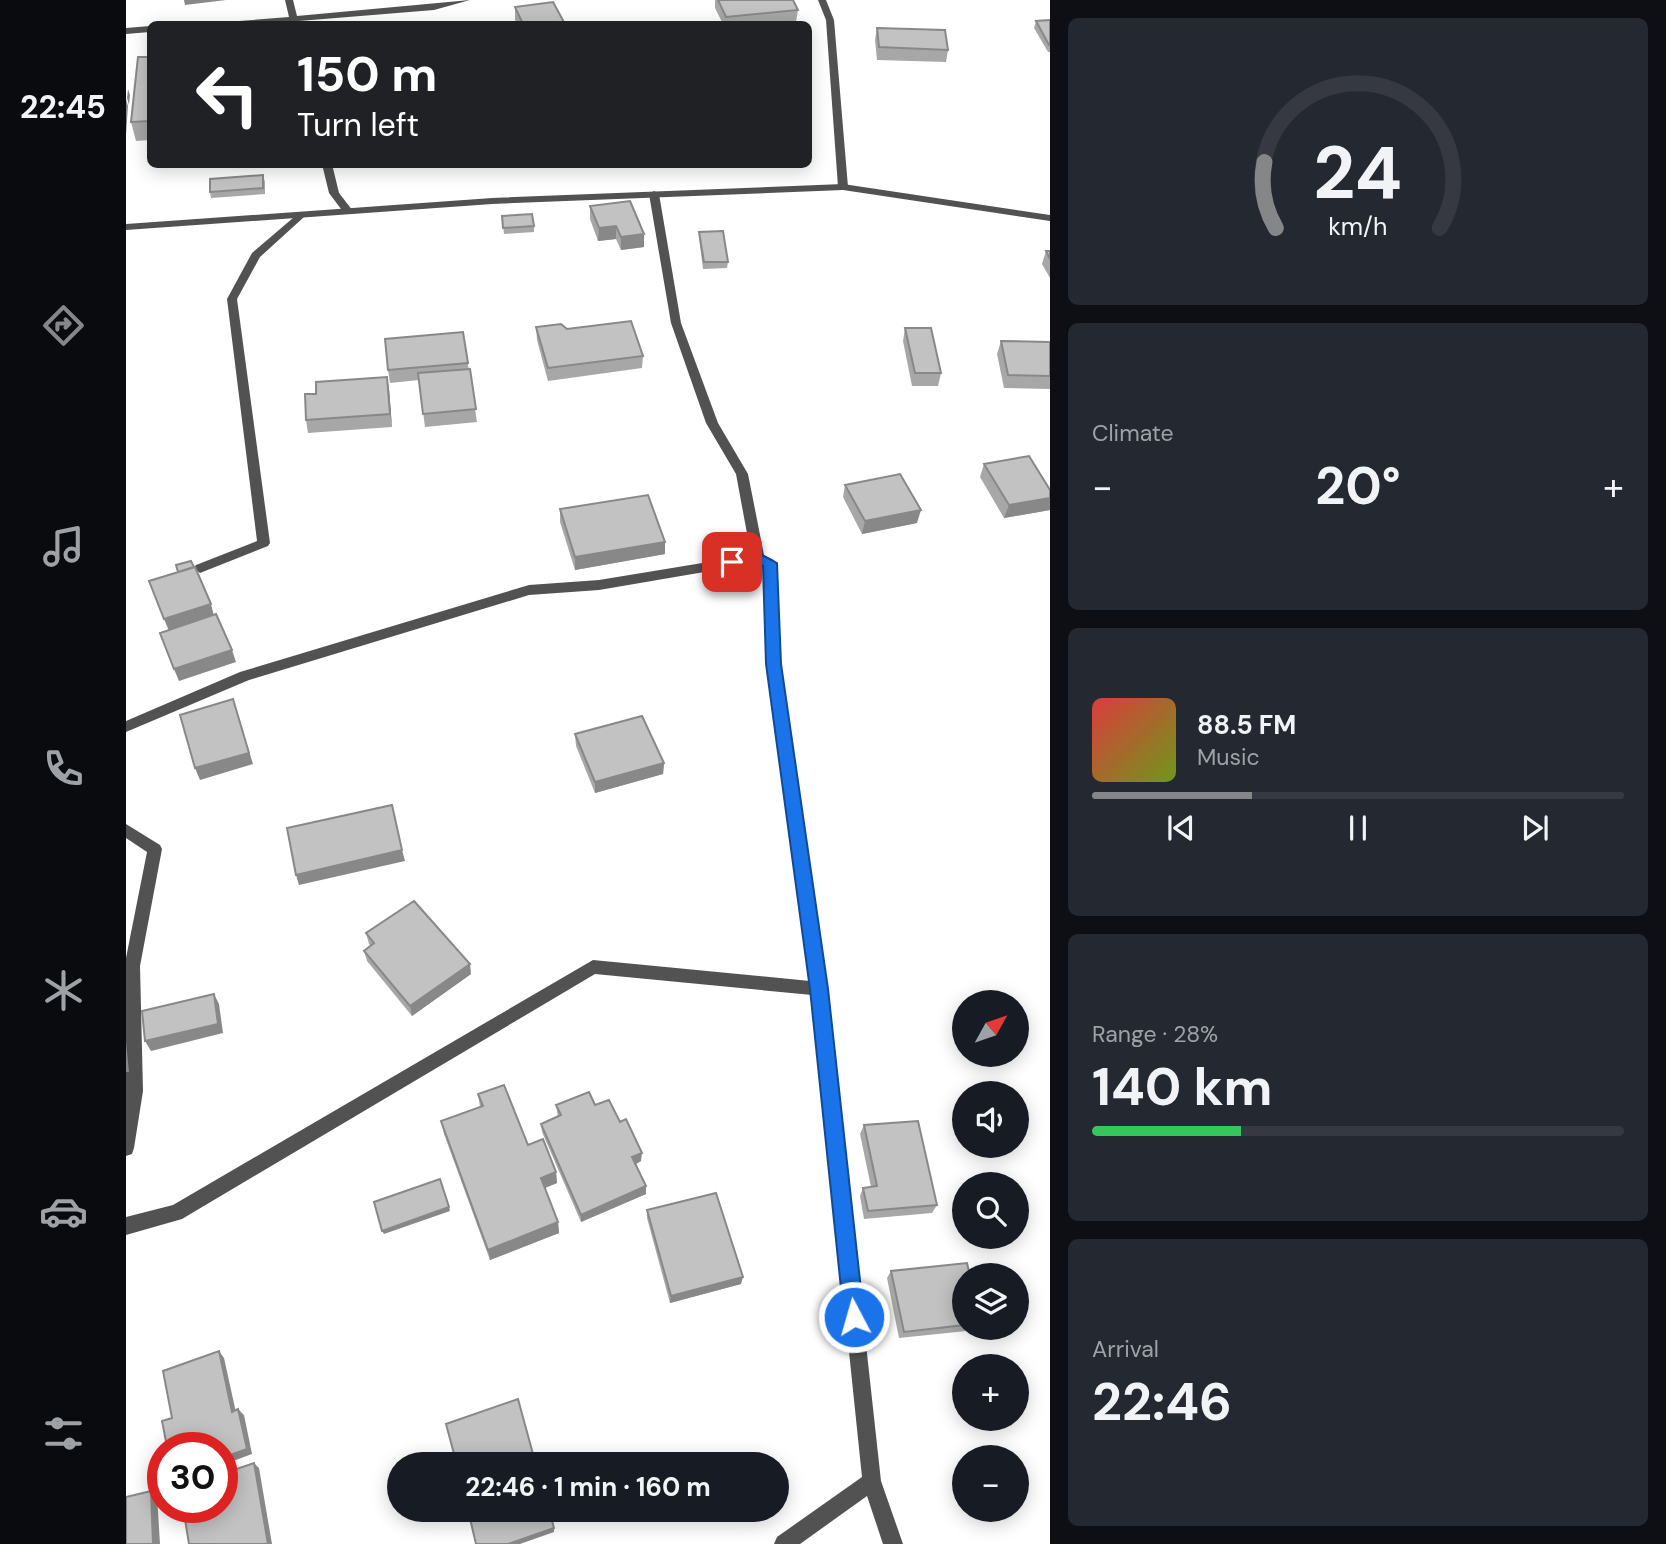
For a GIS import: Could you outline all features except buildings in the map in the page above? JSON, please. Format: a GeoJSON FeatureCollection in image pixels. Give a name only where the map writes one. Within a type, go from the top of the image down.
{"type":"FeatureCollection","features":[{"type":"Feature","properties":{"kind":"street"},"geometry":{"type":"LineString","coordinates":[[289,0],[294,21]]}},
{"type":"Feature","properties":{"kind":"street"},"geometry":{"type":"LineString","coordinates":[[312,21],[434,7],[466,0]]}},
{"type":"Feature","properties":{"kind":"street"},"geometry":{"type":"LineString","coordinates":[[822,0],[830,20],[843,187]]}},
{"type":"Feature","properties":{"kind":"street"},"geometry":{"type":"LineString","coordinates":[[126,31],[147,29]]}},
{"type":"Feature","properties":{"kind":"street"},"geometry":{"type":"LineString","coordinates":[[328,168],[334,193],[348,211]]}},
{"type":"Feature","properties":{"kind":"street"},"geometry":{"type":"LineString","coordinates":[[126,227],[348,211],[654,194],[843,187],[1050,218]]}},
{"type":"Feature","properties":{"kind":"street"},"geometry":{"type":"LineString","coordinates":[[654,194],[676,323],[712,423],[742,474],[758,558]]}},
{"type":"Feature","properties":{"kind":"street"},"geometry":{"type":"LineString","coordinates":[[200,568],[264,543],[232,299],[256,255],[300,215]]}},
{"type":"Feature","properties":{"kind":"street"},"geometry":{"type":"LineString","coordinates":[[126,727],[245,676],[529,590],[598,585],[758,558],[770,563],[773,664],[819,989],[872,1481],[893,1544]]}},
{"type":"Feature","properties":{"kind":"street"},"geometry":{"type":"LineString","coordinates":[[126,830],[155,849],[132,966],[135,1091],[126,1148]]}},
{"type":"Feature","properties":{"kind":"street"},"geometry":{"type":"LineString","coordinates":[[126,1226],[176,1213],[593,967],[819,989]]}},
{"type":"Feature","properties":{"kind":"street"},"geometry":{"type":"LineString","coordinates":[[784,1544],[872,1481]]}},
{"type":"Feature","properties":{"kind":"route"},"geometry":{"type":"LineString","coordinates":[[732,562],[758,558],[770,563],[773,664],[819,989],[854,1317]]}}]}
